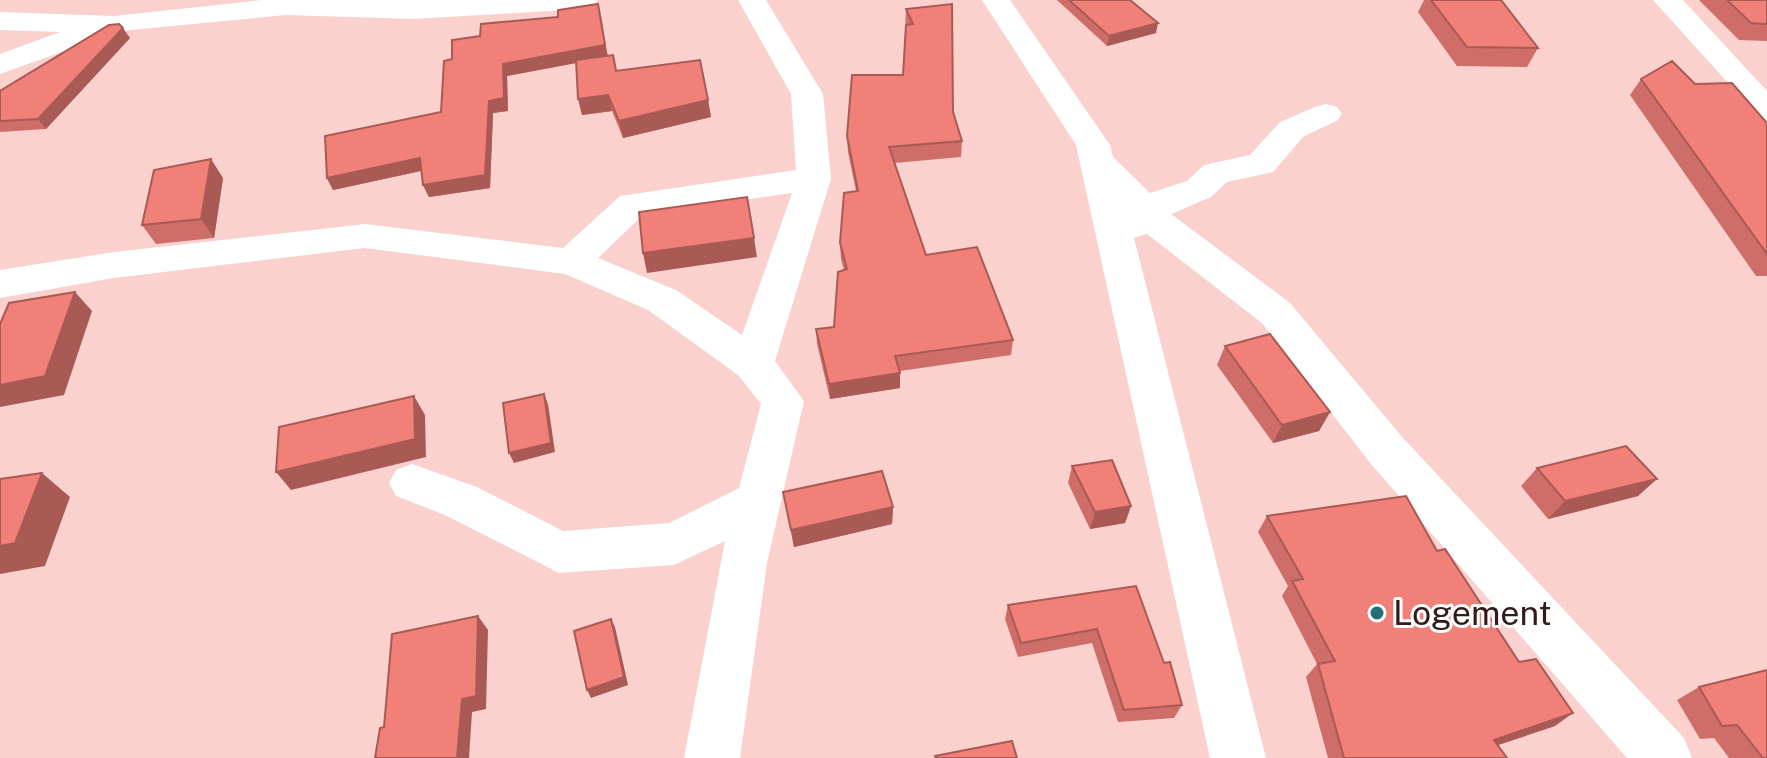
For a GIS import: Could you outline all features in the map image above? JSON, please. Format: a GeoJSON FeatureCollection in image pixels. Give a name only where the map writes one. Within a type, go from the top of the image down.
{"type":"FeatureCollection","features":[{"type":"Feature","properties":{"kind":"street"},"geometry":{"type":"LineString","coordinates":[[0,21],[286,6],[414,10],[583,0]]}},
{"type":"Feature","properties":{"kind":"street"},"geometry":{"type":"LineString","coordinates":[[752,0],[807,94],[814,179],[753,364]]}},
{"type":"Feature","properties":{"kind":"street"},"geometry":{"type":"LineString","coordinates":[[996,0],[1093,145],[1097,161],[1132,225],[1238,758]]}},
{"type":"Feature","properties":{"kind":"street"},"geometry":{"type":"LineString","coordinates":[[1667,0],[1740,77],[1767,112]]}},
{"type":"Feature","properties":{"kind":"street"},"geometry":{"type":"LineString","coordinates":[[0,65],[43,46],[137,15]]}},
{"type":"Feature","properties":{"kind":"street"},"geometry":{"type":"LineString","coordinates":[[1132,225],[1161,202],[1199,189],[1216,173],[1261,164],[1292,129],[1326,114]]}},
{"type":"Feature","properties":{"kind":"street"},"geometry":{"type":"LineString","coordinates":[[571,262],[633,204],[814,179]]}},
{"type":"Feature","properties":{"kind":"street"},"geometry":{"type":"LineString","coordinates":[[1132,225],[1169,234],[1276,313],[1387,451],[1664,758]]}},
{"type":"Feature","properties":{"kind":"street"},"geometry":{"type":"LineString","coordinates":[[0,284],[114,265],[365,236],[571,262],[662,300],[753,364],[783,401],[743,563],[712,758]]}},
{"type":"Feature","properties":{"kind":"street"},"geometry":{"type":"LineString","coordinates":[[412,483],[461,501],[559,552],[674,544],[759,500]]}},
{"type":"Feature","properties":{"kind":"building"},"geometry":{"type":"Polygon","coordinates":[[[1069,0],[1130,0],[1158,23],[1109,36],[1069,0]]]}},
{"type":"Feature","properties":{"kind":"building"},"geometry":{"type":"Polygon","coordinates":[[[1431,0],[1501,0],[1538,48],[1467,47],[1431,0]]]}},
{"type":"Feature","properties":{"kind":"building"},"geometry":{"type":"Polygon","coordinates":[[[1727,0],[1767,0],[1767,24],[1751,23],[1727,0]]]}},
{"type":"Feature","properties":{"kind":"building"},"geometry":{"type":"Polygon","coordinates":[[[598,4],[605,45],[503,64],[504,98],[489,101],[485,175],[423,185],[420,158],[327,178],[325,136],[441,112],[444,61],[452,59],[452,40],[480,36],[481,24],[558,17],[558,10],[598,4]]]}},
{"type":"Feature","properties":{"kind":"building"},"geometry":{"type":"Polygon","coordinates":[[[952,4],[953,112],[962,141],[889,147],[926,255],[977,247],[1013,340],[895,356],[900,373],[829,384],[816,329],[834,327],[838,272],[847,269],[840,243],[844,193],[858,191],[847,136],[852,75],[903,75],[906,25],[913,24],[906,9],[952,4]]]}},
{"type":"Feature","properties":{"kind":"building"},"geometry":{"type":"Polygon","coordinates":[[[119,24],[123,28],[38,119],[0,121],[0,91],[109,25],[119,24]]]}},
{"type":"Feature","properties":{"kind":"building"},"geometry":{"type":"Polygon","coordinates":[[[613,55],[616,71],[700,60],[708,100],[619,121],[608,95],[578,99],[576,60],[613,55]]]}},
{"type":"Feature","properties":{"kind":"building"},"geometry":{"type":"Polygon","coordinates":[[[1672,61],[1695,84],[1732,83],[1767,123],[1767,254],[1641,79],[1672,61]]]}},
{"type":"Feature","properties":{"kind":"building"},"geometry":{"type":"Polygon","coordinates":[[[211,159],[201,219],[142,225],[154,170],[211,159]]]}},
{"type":"Feature","properties":{"kind":"building"},"geometry":{"type":"Polygon","coordinates":[[[747,197],[754,238],[643,253],[639,212],[747,197]]]}},
{"type":"Feature","properties":{"kind":"building"},"geometry":{"type":"Polygon","coordinates":[[[75,292],[45,376],[0,385],[0,324],[9,303],[75,292]]]}},
{"type":"Feature","properties":{"kind":"building"},"geometry":{"type":"Polygon","coordinates":[[[1270,334],[1330,412],[1282,425],[1225,346],[1270,334]]]}},
{"type":"Feature","properties":{"kind":"building"},"geometry":{"type":"Polygon","coordinates":[[[544,394],[551,443],[509,453],[503,403],[544,394]]]}},
{"type":"Feature","properties":{"kind":"building"},"geometry":{"type":"Polygon","coordinates":[[[414,396],[415,439],[276,472],[279,427],[414,396]]]}},
{"type":"Feature","properties":{"kind":"building"},"geometry":{"type":"Polygon","coordinates":[[[1626,446],[1657,479],[1565,501],[1537,468],[1626,446]]]}},
{"type":"Feature","properties":{"kind":"building"},"geometry":{"type":"Polygon","coordinates":[[[1112,460],[1131,506],[1095,512],[1072,466],[1112,460]]]}},
{"type":"Feature","properties":{"kind":"building"},"geometry":{"type":"Polygon","coordinates":[[[882,471],[893,507],[791,530],[783,492],[882,471]]]}},
{"type":"Feature","properties":{"kind":"building"},"geometry":{"type":"Polygon","coordinates":[[[42,473],[15,543],[0,546],[0,479],[42,473]]]}},
{"type":"Feature","properties":{"kind":"building"},"geometry":{"type":"Polygon","coordinates":[[[1406,496],[1437,551],[1445,549],[1519,662],[1536,659],[1573,713],[1494,740],[1507,758],[1344,758],[1318,664],[1335,661],[1292,581],[1303,579],[1267,516],[1406,496]]]}},
{"type":"Feature","properties":{"kind":"building"},"geometry":{"type":"Polygon","coordinates":[[[1136,586],[1164,663],[1170,662],[1182,705],[1124,710],[1097,629],[1021,643],[1008,605],[1136,586]]]}},
{"type":"Feature","properties":{"kind":"building"},"geometry":{"type":"Polygon","coordinates":[[[478,616],[476,696],[462,699],[457,758],[375,758],[380,728],[384,727],[392,634],[478,616]]]}},
{"type":"Feature","properties":{"kind":"building"},"geometry":{"type":"Polygon","coordinates":[[[611,619],[624,677],[587,690],[574,631],[611,619]]]}},
{"type":"Feature","properties":{"kind":"building"},"geometry":{"type":"Polygon","coordinates":[[[1767,670],[1767,758],[1763,758],[1737,725],[1722,726],[1699,687],[1767,670]]]}},
{"type":"Feature","properties":{"kind":"building"},"geometry":{"type":"Polygon","coordinates":[[[1012,741],[1017,758],[935,756],[1012,741]]]}},
{"type":"Feature","properties":{"kind":"place","name":"Logement"},"geometry":{"type":"Point","coordinates":[1377,613]}}]}
